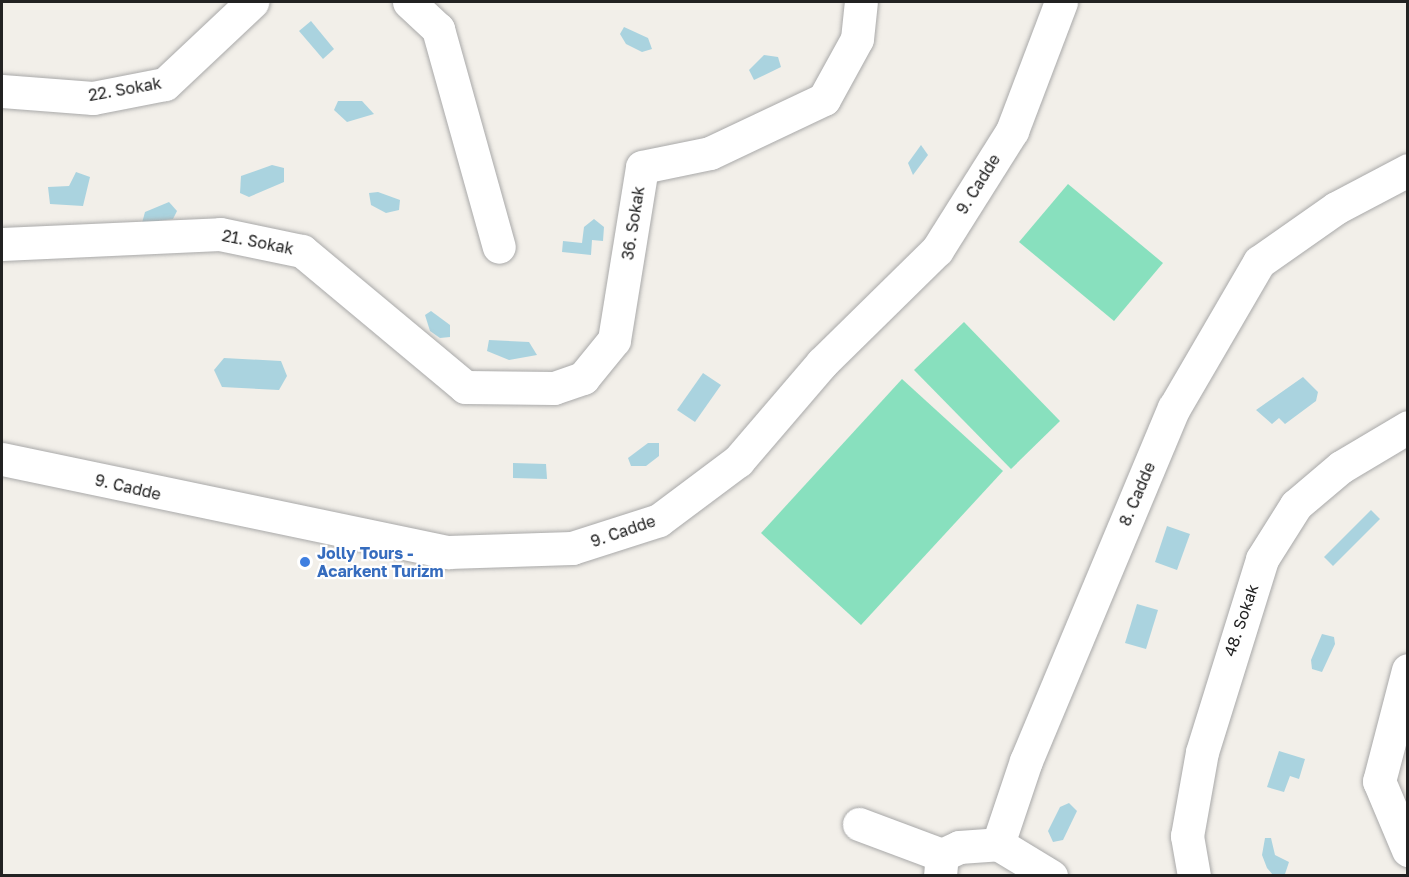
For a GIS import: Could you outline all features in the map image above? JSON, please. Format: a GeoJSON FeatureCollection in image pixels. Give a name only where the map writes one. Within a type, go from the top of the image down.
{"type":"FeatureCollection","features":[{"type":"Feature","properties":{"kind":"street","name":"22. Sokak"},"geometry":{"type":"LineString","coordinates":[[2,91],[93,98],[165,84],[252,2]]}},
{"type":"Feature","properties":{"kind":"street"},"geometry":{"type":"LineString","coordinates":[[409,2],[438,29],[499,247]]}},
{"type":"Feature","properties":{"kind":"street","name":"36. Sokak"},"geometry":{"type":"LineString","coordinates":[[465,387],[554,388],[583,378],[614,340],[642,167],[710,153],[824,99],[857,39],[861,2]]}},
{"type":"Feature","properties":{"kind":"street","name":"9. Cadde"},"geometry":{"type":"LineString","coordinates":[[2,459],[448,552],[572,548],[658,520],[738,461],[822,363],[937,250],[1012,131],[1061,2]]}},
{"type":"Feature","properties":{"kind":"street","name":"8. Cadde"},"geometry":{"type":"LineString","coordinates":[[998,844],[1031,750],[1169,419],[1259,262],[1336,208],[1407,170]]}},
{"type":"Feature","properties":{"kind":"street","name":"21. Sokak"},"geometry":{"type":"LineString","coordinates":[[2,244],[220,234],[302,251],[465,387]]}},
{"type":"Feature","properties":{"kind":"street","name":"48. Sokak"},"geometry":{"type":"LineString","coordinates":[[1194,876],[1187,836],[1202,752],[1262,560],[1296,505],[1341,467],[1407,427]]}},
{"type":"Feature","properties":{"kind":"street"},"geometry":{"type":"LineString","coordinates":[[1407,670],[1379,781],[1407,850]]}},
{"type":"Feature","properties":{"kind":"street"},"geometry":{"type":"LineString","coordinates":[[859,824],[941,865],[959,847],[998,844],[1051,876]]}},
{"type":"Feature","properties":{"kind":"green space"},"geometry":{"type":"Polygon","coordinates":[[[1068,184],[1163,263],[1114,321],[1019,242],[1068,184]]]}},
{"type":"Feature","properties":{"kind":"green space"},"geometry":{"type":"Polygon","coordinates":[[[964,322],[1060,421],[1011,469],[914,370],[964,322]]]}},
{"type":"Feature","properties":{"kind":"green space"},"geometry":{"type":"Polygon","coordinates":[[[902,379],[1003,471],[861,625],[761,533],[902,379]]]}},
{"type":"Feature","properties":{"kind":"water"},"geometry":{"type":"Polygon","coordinates":[[[311,21],[334,49],[323,59],[299,31],[311,21]]]}},
{"type":"Feature","properties":{"kind":"water"},"geometry":{"type":"Polygon","coordinates":[[[624,27],[648,38],[652,49],[642,52],[626,44],[620,34],[624,27]]]}},
{"type":"Feature","properties":{"kind":"water"},"geometry":{"type":"Polygon","coordinates":[[[764,55],[778,57],[781,67],[754,80],[749,70],[764,55]]]}},
{"type":"Feature","properties":{"kind":"water"},"geometry":{"type":"Polygon","coordinates":[[[338,101],[362,101],[374,114],[347,122],[334,110],[338,101]]]}},
{"type":"Feature","properties":{"kind":"water"},"geometry":{"type":"Polygon","coordinates":[[[921,145],[928,155],[913,175],[908,163],[921,145]]]}},
{"type":"Feature","properties":{"kind":"water"},"geometry":{"type":"Polygon","coordinates":[[[272,165],[284,168],[284,182],[249,197],[240,193],[241,176],[272,165]]]}},
{"type":"Feature","properties":{"kind":"water"},"geometry":{"type":"Polygon","coordinates":[[[76,172],[90,177],[83,206],[50,204],[48,187],[69,186],[76,172]]]}},
{"type":"Feature","properties":{"kind":"water"},"geometry":{"type":"Polygon","coordinates":[[[378,192],[400,200],[399,210],[386,213],[371,205],[369,193],[378,192]]]}},
{"type":"Feature","properties":{"kind":"water"},"geometry":{"type":"Polygon","coordinates":[[[169,202],[177,211],[173,219],[142,223],[145,212],[169,202]]]}},
{"type":"Feature","properties":{"kind":"water"},"geometry":{"type":"Polygon","coordinates":[[[594,219],[604,227],[603,241],[592,240],[591,255],[562,252],[563,241],[582,243],[584,227],[594,219]]]}},
{"type":"Feature","properties":{"kind":"water"},"geometry":{"type":"Polygon","coordinates":[[[431,311],[450,325],[450,337],[440,338],[430,331],[425,315],[431,311]]]}},
{"type":"Feature","properties":{"kind":"water"},"geometry":{"type":"Polygon","coordinates":[[[489,340],[529,342],[537,355],[509,360],[487,351],[489,340]]]}},
{"type":"Feature","properties":{"kind":"water"},"geometry":{"type":"Polygon","coordinates":[[[224,358],[281,361],[287,376],[279,390],[222,387],[214,370],[224,358]]]}},
{"type":"Feature","properties":{"kind":"water"},"geometry":{"type":"Polygon","coordinates":[[[703,373],[721,385],[695,422],[677,410],[703,373]]]}},
{"type":"Feature","properties":{"kind":"water"},"geometry":{"type":"Polygon","coordinates":[[[1303,377],[1318,392],[1316,401],[1285,424],[1279,418],[1272,424],[1256,410],[1303,377]]]}},
{"type":"Feature","properties":{"kind":"water"},"geometry":{"type":"Polygon","coordinates":[[[648,443],[659,443],[659,456],[646,466],[631,466],[628,458],[648,443]]]}},
{"type":"Feature","properties":{"kind":"water"},"geometry":{"type":"Polygon","coordinates":[[[513,463],[546,464],[547,479],[513,478],[513,463]]]}},
{"type":"Feature","properties":{"kind":"water"},"geometry":{"type":"Polygon","coordinates":[[[1371,510],[1380,519],[1333,566],[1324,557],[1371,510]]]}},
{"type":"Feature","properties":{"kind":"water"},"geometry":{"type":"Polygon","coordinates":[[[1167,526],[1190,534],[1177,570],[1155,562],[1167,526]]]}},
{"type":"Feature","properties":{"kind":"water"},"geometry":{"type":"Polygon","coordinates":[[[1137,604],[1158,610],[1146,649],[1125,643],[1137,604]]]}},
{"type":"Feature","properties":{"kind":"water"},"geometry":{"type":"Polygon","coordinates":[[[1322,634],[1334,637],[1335,644],[1322,672],[1312,669],[1311,660],[1322,634]]]}},
{"type":"Feature","properties":{"kind":"water"},"geometry":{"type":"Polygon","coordinates":[[[1279,751],[1305,759],[1299,779],[1290,776],[1284,792],[1267,787],[1279,751]]]}},
{"type":"Feature","properties":{"kind":"water"},"geometry":{"type":"Polygon","coordinates":[[[1069,803],[1077,811],[1063,840],[1053,842],[1048,831],[1060,807],[1069,803]]]}},
{"type":"Feature","properties":{"kind":"water"},"geometry":{"type":"Polygon","coordinates":[[[1265,838],[1271,838],[1275,855],[1289,862],[1285,874],[1273,875],[1267,868],[1262,855],[1265,838]]]}},
{"type":"Feature","properties":{"kind":"place","name":"Jolly Tours - Acarkent Turizm"},"geometry":{"type":"Point","coordinates":[305,562]}}]}
